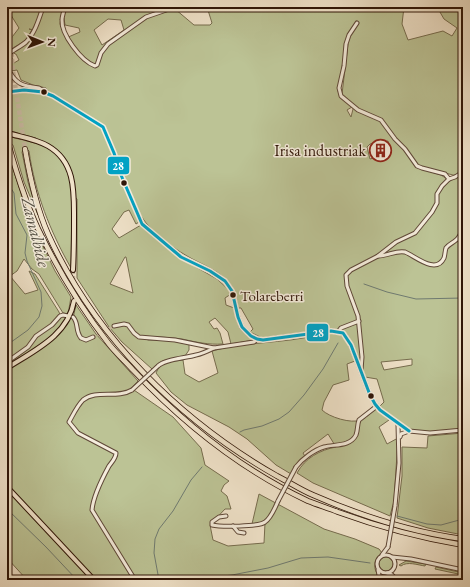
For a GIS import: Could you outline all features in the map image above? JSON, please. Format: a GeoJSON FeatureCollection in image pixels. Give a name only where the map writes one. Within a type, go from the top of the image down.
{"type":"FeatureCollection","features":[{"type":"Feature","properties":{"kind":"highway"},"geometry":{"type":"LineString","coordinates":[[8,143],[26,199],[41,236],[89,317],[110,345],[146,384],[182,418],[226,452],[255,471],[310,501],[363,521],[398,532],[421,538],[463,545]]}},
{"type":"Feature","properties":{"kind":"highway"},"geometry":{"type":"LineString","coordinates":[[25,149],[34,195],[48,233],[78,288],[116,342],[151,380],[186,414],[257,464],[312,495],[398,526],[463,539]]}},
{"type":"Feature","properties":{"kind":"main road"},"geometry":{"type":"LineString","coordinates":[[7,133],[47,145],[59,154],[68,167],[72,177],[74,196],[73,270]]}},
{"type":"Feature","properties":{"kind":"main road"},"geometry":{"type":"LineString","coordinates":[[7,368],[58,333],[68,320],[74,301]]}},
{"type":"Feature","properties":{"kind":"main road"},"geometry":{"type":"LineString","coordinates":[[7,487],[94,580]]}},
{"type":"Feature","properties":{"kind":"street"},"geometry":{"type":"LineString","coordinates":[[7,55],[30,37],[44,7]]}},
{"type":"Feature","properties":{"kind":"street"},"geometry":{"type":"LineString","coordinates":[[65,7],[62,20],[72,46],[80,55],[95,66],[97,65],[104,48],[108,44],[146,17],[175,7]]}},
{"type":"Feature","properties":{"kind":"street"},"geometry":{"type":"LineString","coordinates":[[357,23],[349,35],[346,44],[344,66],[339,88],[341,96],[358,110],[381,120],[417,166],[445,174],[449,179]]}},
{"type":"Feature","properties":{"kind":"street"},"geometry":{"type":"LineString","coordinates":[[7,67],[16,82],[23,85],[40,88],[43,92]]}},
{"type":"Feature","properties":{"kind":"street"},"geometry":{"type":"LineString","coordinates":[[7,92],[24,90],[43,92],[53,96],[103,127],[121,175],[142,224],[181,257],[210,271],[225,281],[232,291],[240,322],[245,331],[257,339],[269,340],[331,331],[343,333],[348,339],[370,395],[377,406],[409,431]]}},
{"type":"Feature","properties":{"kind":"street"},"geometry":{"type":"LineString","coordinates":[[361,371],[362,357],[359,321],[357,311],[347,286],[346,275],[351,270],[378,256],[396,242],[414,233],[432,212],[437,203],[438,194],[442,186],[449,179],[463,172]]}},
{"type":"Feature","properties":{"kind":"street"},"geometry":{"type":"LineString","coordinates":[[378,256],[384,256],[401,251],[410,253],[426,264],[436,264],[441,262],[444,258],[446,248],[457,240],[463,229]]}},
{"type":"Feature","properties":{"kind":"street"},"geometry":{"type":"LineString","coordinates":[[7,362],[28,347],[36,336],[52,325],[60,316],[63,314],[68,316]]}},
{"type":"Feature","properties":{"kind":"street"},"geometry":{"type":"LineString","coordinates":[[73,317],[77,323],[77,332],[81,338],[86,340],[93,337]]}},
{"type":"Feature","properties":{"kind":"street"},"geometry":{"type":"LineString","coordinates":[[338,332],[341,328],[359,321]]}},
{"type":"Feature","properties":{"kind":"street"},"geometry":{"type":"LineString","coordinates":[[114,326],[124,324],[139,336],[176,340],[214,348]]}},
{"type":"Feature","properties":{"kind":"street"},"geometry":{"type":"LineString","coordinates":[[135,580],[92,510],[95,499],[109,466],[116,456],[116,453],[78,433],[69,422],[86,398],[94,395],[121,395],[132,390],[158,366],[166,361],[196,355],[214,348],[254,342],[257,339]]}},
{"type":"Feature","properties":{"kind":"street"},"geometry":{"type":"LineString","coordinates":[[226,516],[219,516],[212,522],[212,525],[233,526],[262,524],[270,517],[296,467],[310,454],[320,449],[344,444],[354,438],[361,417],[377,406]]}},
{"type":"Feature","properties":{"kind":"street"},"geometry":{"type":"LineString","coordinates":[[399,424],[401,434],[399,438]]}},
{"type":"Feature","properties":{"kind":"street"},"geometry":{"type":"LineString","coordinates":[[380,580],[377,562],[388,547],[399,474],[399,424]]}},
{"type":"Feature","properties":{"kind":"street"},"geometry":{"type":"LineString","coordinates":[[401,434],[409,431],[430,433],[463,430]]}},
{"type":"Feature","properties":{"kind":"street"},"geometry":{"type":"LineString","coordinates":[[233,526],[238,532],[244,533]]}},
{"type":"Feature","properties":{"kind":"street"},"geometry":{"type":"LineString","coordinates":[[388,547],[394,561],[397,579]]}},
{"type":"Feature","properties":{"kind":"street"},"geometry":{"type":"LineString","coordinates":[[382,556],[388,555],[463,570]]}},
{"type":"Feature","properties":{"kind":"street"},"geometry":{"type":"LineString","coordinates":[[380,580],[391,572],[399,562],[405,559]]}},
{"type":"Feature","properties":{"kind":"street"},"geometry":{"type":"LineString","coordinates":[[378,569],[381,572],[392,575],[397,579]]}},
{"type":"Feature","properties":{"kind":"green space"},"geometry":{"type":"Polygon","coordinates":[[[7,7],[178,7],[175,9],[194,25],[210,25],[212,23],[207,7],[404,7],[402,24],[408,40],[443,31],[452,36],[457,28],[444,19],[437,7],[463,7],[463,171],[453,175],[426,168],[425,170],[441,175],[450,181],[463,174],[463,429],[429,432],[410,430],[379,407],[384,402],[377,379],[365,377],[352,343],[346,333],[342,336],[348,344],[355,361],[347,364],[349,380],[333,385],[324,402],[322,410],[325,413],[335,417],[357,421],[363,419],[376,409],[389,420],[379,427],[387,444],[398,438],[394,501],[390,516],[313,483],[297,473],[309,459],[324,450],[336,447],[328,434],[303,453],[306,458],[291,474],[276,465],[247,439],[229,427],[187,405],[171,392],[156,373],[160,365],[166,362],[183,360],[185,374],[199,382],[218,373],[212,351],[317,335],[315,331],[262,338],[250,332],[253,329],[241,308],[238,308],[233,289],[228,281],[168,243],[150,228],[141,216],[139,222],[136,224],[129,210],[124,212],[112,229],[119,238],[141,225],[171,251],[217,279],[229,290],[231,294],[225,298],[226,305],[234,308],[240,329],[254,340],[231,344],[228,332],[215,318],[209,322],[214,329],[217,328],[223,344],[207,344],[182,339],[141,336],[148,340],[167,340],[189,344],[189,350],[185,356],[162,361],[152,369],[122,342],[109,327],[77,278],[77,199],[72,196],[71,268],[56,240],[44,211],[35,182],[29,151],[24,149],[22,152],[28,182],[38,215],[24,182],[13,145],[7,144],[7,136],[35,143],[36,138],[7,130],[7,94],[36,92],[49,96],[46,88],[21,80],[17,70],[11,71],[7,64],[7,56],[10,53],[14,63],[19,60],[13,52],[26,44],[35,30],[29,29],[32,30],[26,40],[7,52],[7,40],[9,41],[19,28],[9,12],[7,13],[7,7]],[[61,17],[60,24],[66,38],[80,32],[79,28],[65,25],[64,18],[61,17]],[[108,19],[94,30],[102,45],[124,30],[121,20],[108,19]],[[346,43],[338,91],[340,96],[352,107],[347,110],[351,117],[354,105],[342,94],[348,44],[346,43]],[[388,141],[370,144],[367,147],[370,159],[391,153],[388,141]],[[125,257],[110,284],[133,293],[126,257],[125,257]],[[412,359],[381,362],[384,370],[412,365],[412,359]]]}},
{"type":"Feature","properties":{"kind":"green space"},"geometry":{"type":"Polygon","coordinates":[[[7,150],[23,200],[34,228],[55,271],[71,297],[68,314],[63,313],[39,274],[32,269],[24,259],[17,271],[10,276],[25,294],[38,290],[29,271],[35,274],[60,315],[73,318],[76,305],[96,334],[138,381],[131,388],[173,417],[201,448],[205,465],[229,481],[224,485],[221,491],[227,496],[231,509],[225,509],[210,525],[213,540],[228,546],[264,543],[265,523],[252,524],[259,494],[324,529],[379,549],[382,553],[375,563],[375,569],[378,575],[377,580],[27,580],[7,558],[7,224],[11,226],[7,223],[7,150]]]}},
{"type":"Feature","properties":{"kind":"green space"},"geometry":{"type":"Polygon","coordinates":[[[463,433],[463,535],[428,528],[397,518],[402,476],[402,447],[427,448],[428,436],[463,433]]]}},
{"type":"Feature","properties":{"kind":"green space"},"geometry":{"type":"Polygon","coordinates":[[[386,557],[391,559],[393,564],[391,569],[386,571],[381,569],[379,564],[381,559],[386,557]]]}},
{"type":"Feature","properties":{"kind":"green space"},"geometry":{"type":"Polygon","coordinates":[[[406,561],[426,564],[425,566],[416,564],[399,565],[406,561]]]}},
{"type":"Feature","properties":{"kind":"green space"},"geometry":{"type":"Polygon","coordinates":[[[436,567],[463,573],[463,575],[435,569],[436,567]]]}},
{"type":"Feature","properties":{"kind":"waterway","name":"Zamalbide"},"geometry":{"type":"LineString","coordinates":[[7,182],[14,193],[16,214],[27,235],[25,253],[41,292],[42,306],[39,317],[28,330],[7,345]]}},
{"type":"Feature","properties":{"kind":"waterway"},"geometry":{"type":"LineString","coordinates":[[364,284],[387,292],[416,299],[463,298]]}},
{"type":"Feature","properties":{"kind":"waterway"},"geometry":{"type":"LineString","coordinates":[[240,432],[262,426],[279,419],[289,412],[304,395],[323,369],[338,343]]}},
{"type":"Feature","properties":{"kind":"waterway"},"geometry":{"type":"LineString","coordinates":[[159,580],[154,553],[155,539],[159,529],[173,511],[191,480],[202,467]]}},
{"type":"Feature","properties":{"kind":"waterway","name":"Zamalbide"},"geometry":{"type":"LineString","coordinates":[[7,509],[77,580]]}},
{"type":"Feature","properties":{"kind":"waterway"},"geometry":{"type":"LineString","coordinates":[[397,516],[427,524],[441,525],[463,519]]}},
{"type":"Feature","properties":{"kind":"waterway"},"geometry":{"type":"LineString","coordinates":[[189,580],[232,575],[268,568],[301,558],[328,557],[370,563]]}},
{"type":"Feature","properties":{"kind":"tunnel"},"geometry":{"type":"LineString","coordinates":[[8,7],[13,71],[25,149]]}},
{"type":"Feature","properties":{"kind":"tunnel"},"geometry":{"type":"LineString","coordinates":[[73,270],[74,301]]}},
{"type":"Feature","properties":{"kind":"tunnel"},"geometry":{"type":"LineString","coordinates":[[93,337],[114,326]]}},
{"type":"Feature","properties":{"kind":"transit line","name":"28"},"geometry":{"type":"LineString","coordinates":[[7,92],[24,90],[43,92],[53,96],[103,127],[121,175],[142,224],[181,257],[210,271],[225,281],[232,291],[242,327],[251,336],[263,340],[331,331],[343,333],[351,345],[370,395],[375,404],[380,410],[409,431]]}},
{"type":"Feature","properties":{"kind":"place","name":"Irisa industriak"},"geometry":{"type":"Point","coordinates":[381,150]}},
{"type":"Feature","properties":{"kind":"place","name":"Tolareberri"},"geometry":{"type":"Point","coordinates":[233,295]}}]}
